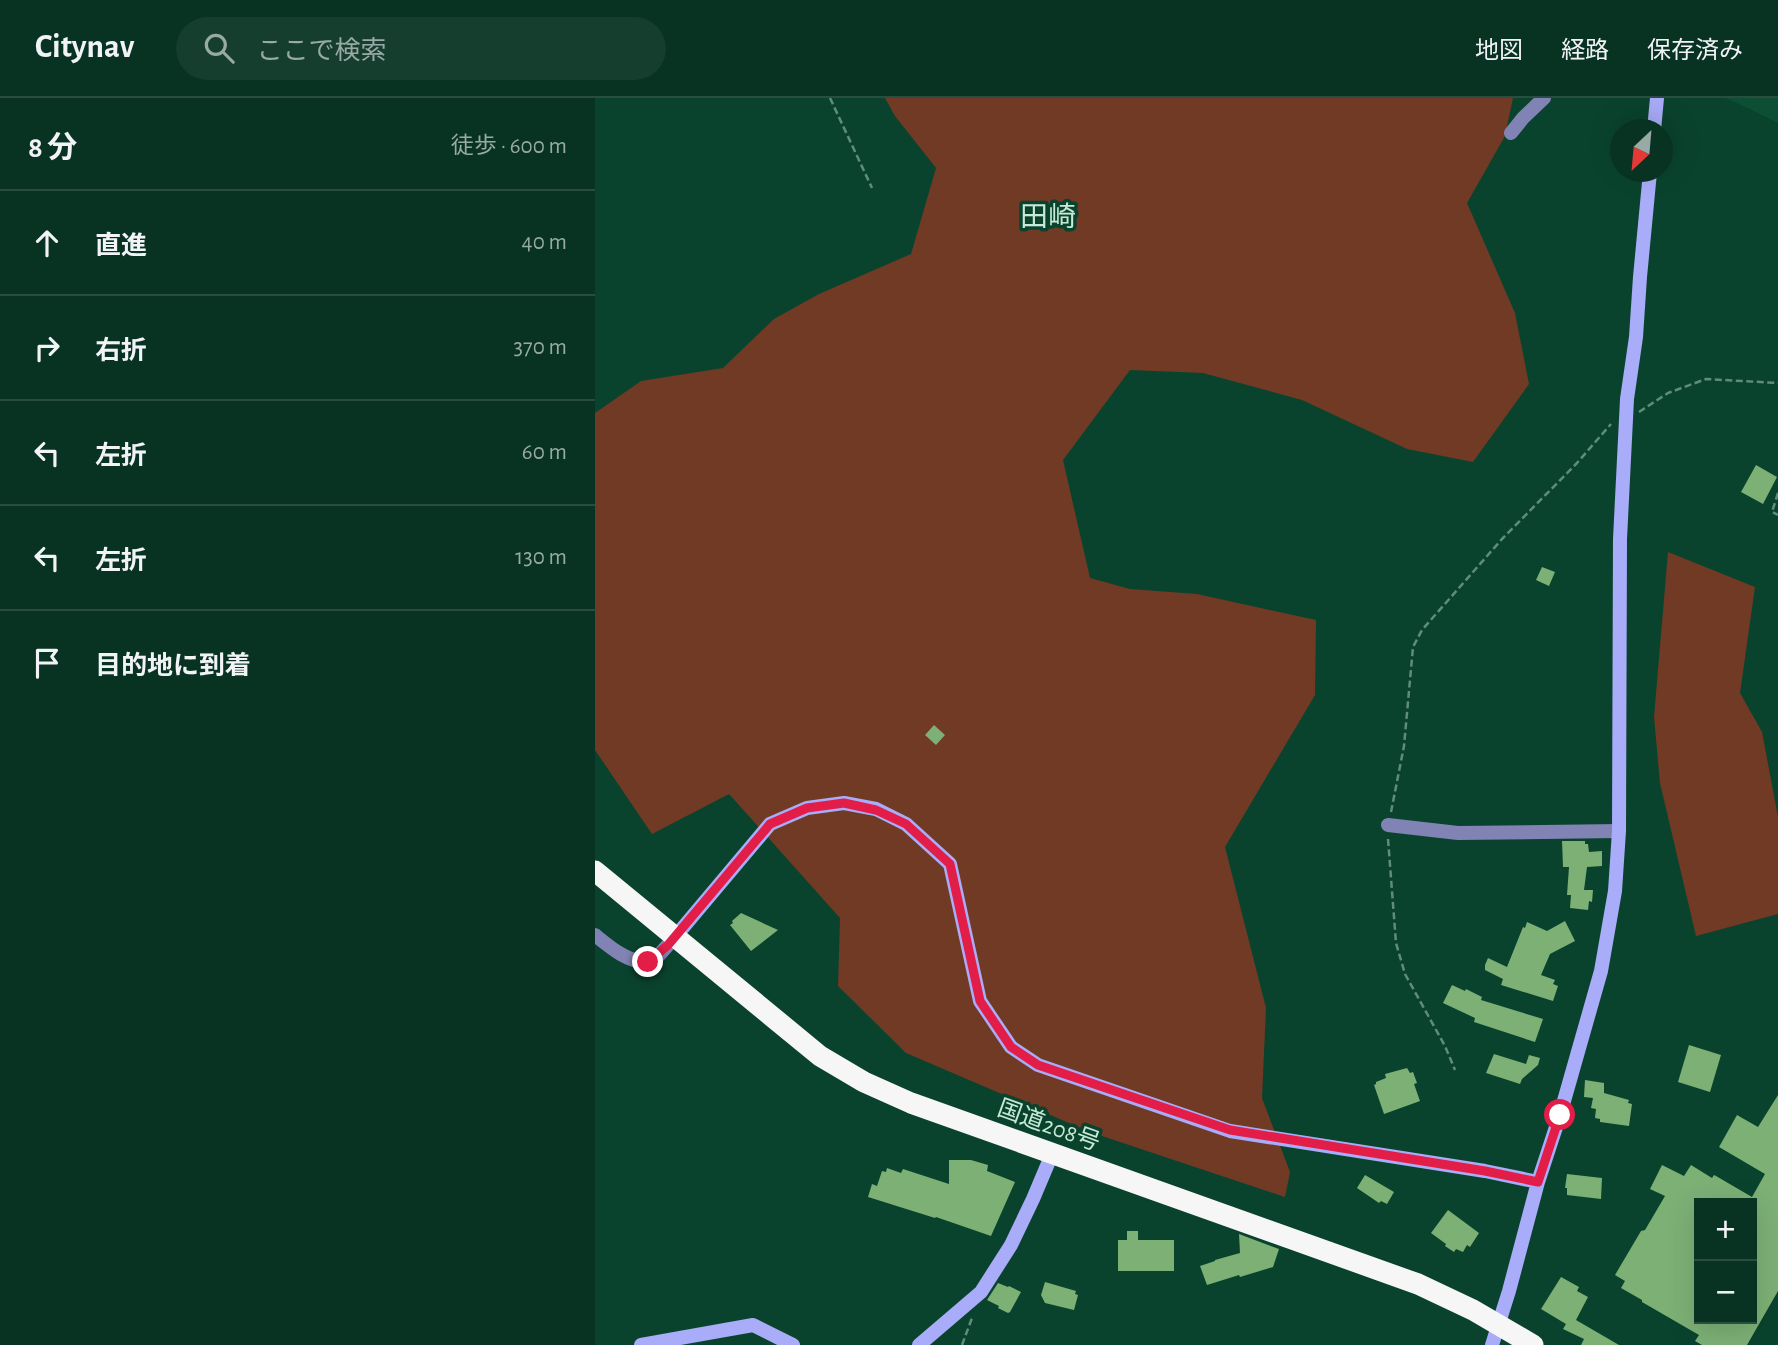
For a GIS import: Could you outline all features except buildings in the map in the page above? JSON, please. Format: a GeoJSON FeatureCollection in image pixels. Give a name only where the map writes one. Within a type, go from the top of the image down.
{"type":"FeatureCollection","features":[{"type":"Feature","properties":{"kind":"highway","name":"国道208号"},"geometry":{"type":"LineString","coordinates":[[595,871],[820,1056],[865,1082],[911,1103],[1418,1284],[1473,1310],[1533,1345]]}},
{"type":"Feature","properties":{"kind":"street"},"geometry":{"type":"LineString","coordinates":[[1511,133],[1543,98]]}},
{"type":"Feature","properties":{"kind":"street"},"geometry":{"type":"LineString","coordinates":[[1655,119],[1657,98]]}},
{"type":"Feature","properties":{"kind":"street"},"geometry":{"type":"LineString","coordinates":[[1492,1345],[1601,971],[1615,891],[1619,831],[1620,539],[1627,399],[1636,337],[1649,182]]}},
{"type":"Feature","properties":{"kind":"street"},"geometry":{"type":"LineString","coordinates":[[595,934],[613,950],[628,958],[648,962],[659,955],[675,937],[770,824],[807,808],[844,803],[876,810],[906,824],[950,864],[980,1001],[1011,1047],[1038,1065],[1230,1130],[1538,1182]]}},
{"type":"Feature","properties":{"kind":"street"},"geometry":{"type":"LineString","coordinates":[[1388,825],[1458,833],[1619,831]]}},
{"type":"Feature","properties":{"kind":"street"},"geometry":{"type":"LineString","coordinates":[[919,1345],[981,1292],[1011,1245],[1052,1154]]}},
{"type":"Feature","properties":{"kind":"street"},"geometry":{"type":"LineString","coordinates":[[641,1345],[753,1325],[793,1345]]}},
{"type":"Feature","properties":{"kind":"path"},"geometry":{"type":"LineString","coordinates":[[830,98],[871,188]]}},
{"type":"Feature","properties":{"kind":"path"},"geometry":{"type":"LineString","coordinates":[[1455,1070],[1445,1046],[1405,974],[1396,943],[1388,825],[1404,746],[1413,647],[1422,631],[1502,539],[1627,412],[1706,379],[1778,383]]}},
{"type":"Feature","properties":{"kind":"path"},"geometry":{"type":"LineString","coordinates":[[1778,493],[1772,512],[1778,515]]}},
{"type":"Feature","properties":{"kind":"shaded area"},"geometry":{"type":"Polygon","coordinates":[[[885,98],[1513,98],[1505,136],[1467,203],[1515,313],[1529,384],[1473,462],[1407,449],[1302,400],[1203,373],[1130,370],[1063,460],[1090,578],[1130,589],[1197,594],[1316,620],[1315,695],[1225,847],[1266,1008],[1262,1098],[1290,1172],[1285,1197],[1090,1132],[906,1053],[838,986],[840,918],[729,794],[652,834],[595,750],[595,413],[641,381],[723,368],[774,319],[819,294],[911,254],[936,168],[895,116],[885,98]]]}},
{"type":"Feature","properties":{"kind":"shaded area"},"geometry":{"type":"Polygon","coordinates":[[[1725,98],[1778,98],[1778,123],[1733,101],[1725,98]]]}},
{"type":"Feature","properties":{"kind":"shaded area"},"geometry":{"type":"Polygon","coordinates":[[[1668,552],[1755,587],[1740,693],[1762,732],[1778,817],[1778,914],[1696,936],[1660,783],[1654,717],[1668,552]]]}},
{"type":"Feature","properties":{"kind":"district","name":"田崎"},"geometry":{"type":"Point","coordinates":[1048,216]}},
{"type":"Feature","properties":{"kind":"route"},"geometry":{"type":"LineString","coordinates":[[648,962],[668,945],[770,824],[807,808],[844,803],[876,810],[906,824],[950,864],[980,1001],[1011,1047],[1038,1065],[1230,1130],[1538,1182],[1560,1115]]}}]}
